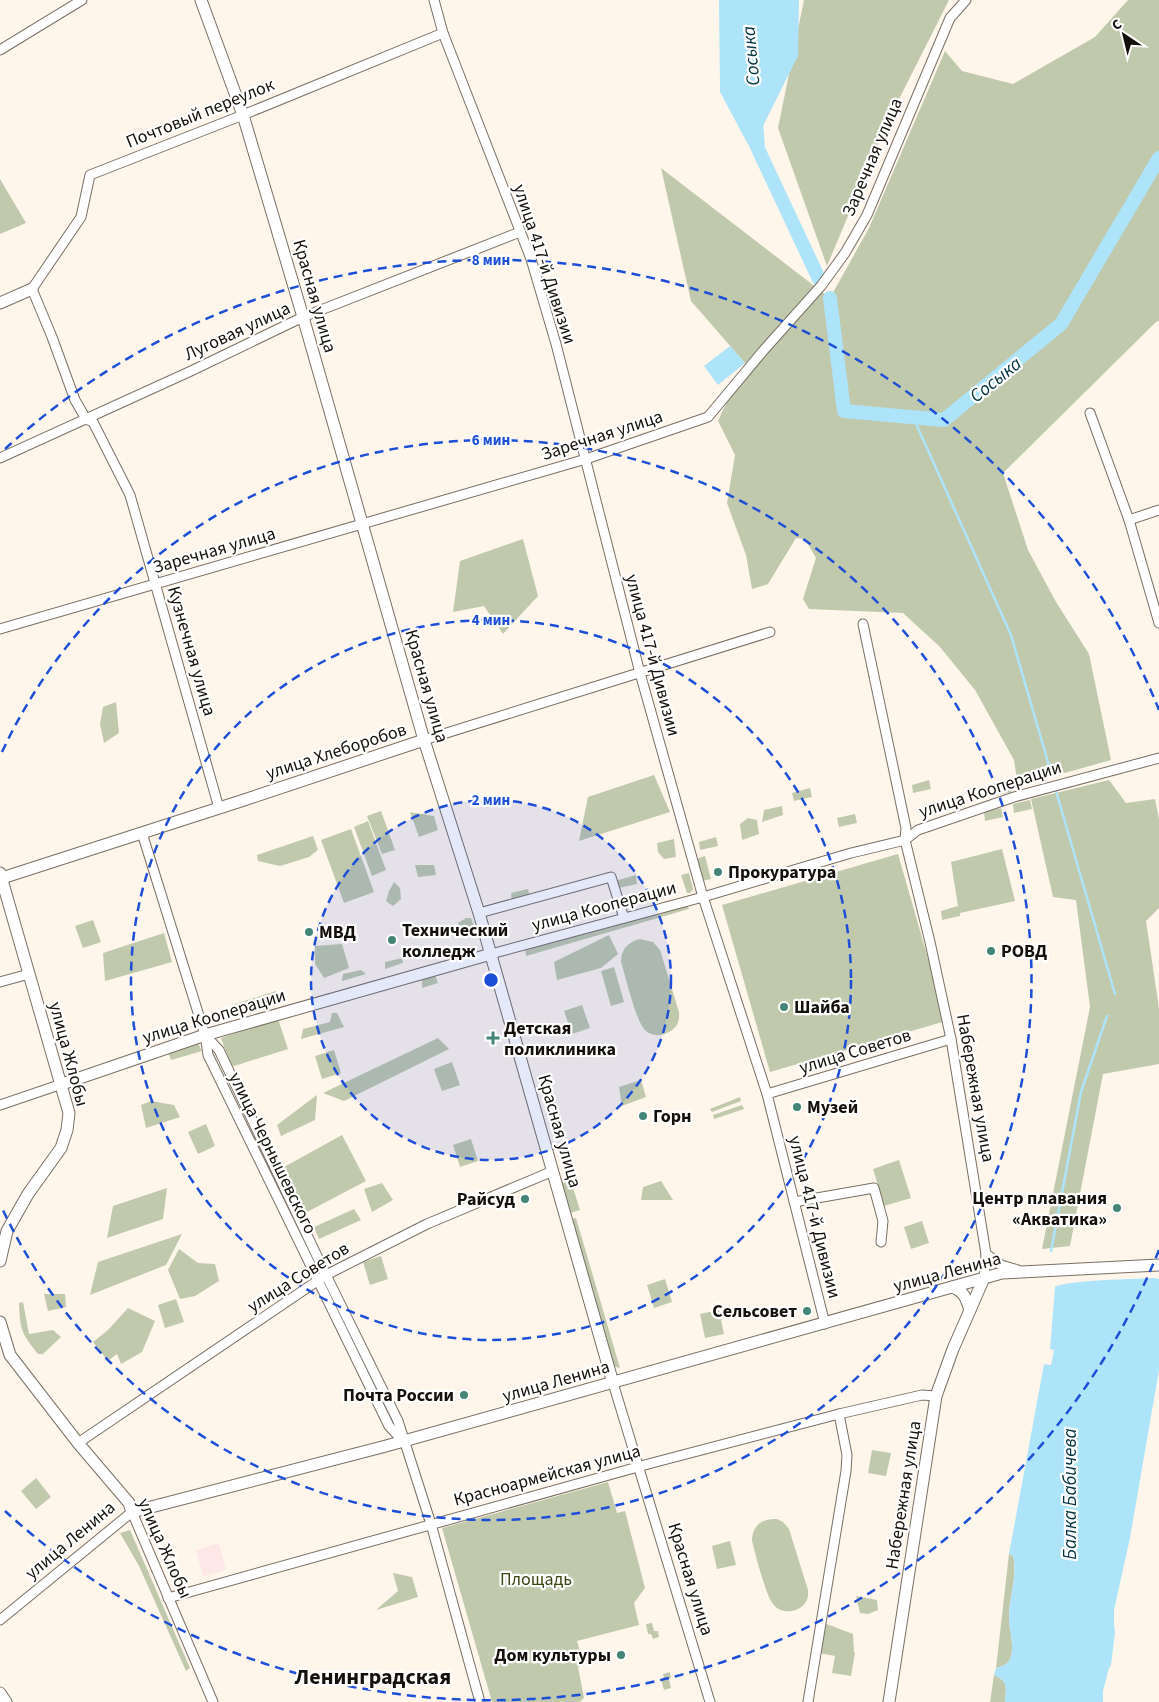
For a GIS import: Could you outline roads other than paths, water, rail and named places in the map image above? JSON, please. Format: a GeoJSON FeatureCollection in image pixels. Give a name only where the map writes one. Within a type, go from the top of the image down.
{"type":"FeatureCollection","features":[{"type":"Feature","properties":{"kind":"street"},"geometry":{"type":"LineString","coordinates":[[0,50],[82,0]]}},
{"type":"Feature","properties":{"kind":"street","name":"Красная улица"},"geometry":{"type":"LineString","coordinates":[[201,0],[243,114],[424,740],[491,954],[613,1383],[710,1702]]}},
{"type":"Feature","properties":{"kind":"street","name":"улица 417-й Дивизии"},"geometry":{"type":"LineString","coordinates":[[434,0],[443,33],[531,259],[556,344],[640,673],[703,897],[767,1094],[825,1324]]}},
{"type":"Feature","properties":{"kind":"street","name":"Заречная улица"},"geometry":{"type":"LineString","coordinates":[[0,629],[586,459],[708,417],[762,351],[821,286],[846,253],[867,215],[950,18],[966,0]]}},
{"type":"Feature","properties":{"kind":"street","name":"Почтовый переулок"},"geometry":{"type":"LineString","coordinates":[[32,289],[81,217],[90,174],[443,33]]}},
{"type":"Feature","properties":{"kind":"street","name":"Луговая улица"},"geometry":{"type":"LineString","coordinates":[[0,458],[303,317],[520,232]]}},
{"type":"Feature","properties":{"kind":"street"},"geometry":{"type":"LineString","coordinates":[[0,303],[32,289]]}},
{"type":"Feature","properties":{"kind":"street","name":"Кузнечная улица"},"geometry":{"type":"LineString","coordinates":[[32,289],[75,400],[86,419],[93,422],[130,495],[220,808]]}},
{"type":"Feature","properties":{"kind":"street"},"geometry":{"type":"LineString","coordinates":[[1090,413],[1128,520],[1159,623]]}},
{"type":"Feature","properties":{"kind":"street"},"geometry":{"type":"LineString","coordinates":[[1128,520],[1159,510]]}},
{"type":"Feature","properties":{"kind":"street","name":"Набережная улица"},"geometry":{"type":"LineString","coordinates":[[863,624],[906,828],[905,840],[951,1039],[986,1254],[984,1278],[947,1364],[936,1396],[889,1702]]}},
{"type":"Feature","properties":{"kind":"street","name":"улица Хлеборобов"},"geometry":{"type":"LineString","coordinates":[[0,876],[142,833],[424,740],[770,632]]}},
{"type":"Feature","properties":{"kind":"street","name":"улица Кооперации"},"geometry":{"type":"LineString","coordinates":[[0,1105],[205,1035],[491,954],[703,897],[812,864],[905,840],[918,830],[1014,797],[1159,758]]}},
{"type":"Feature","properties":{"kind":"street","name":"улица Чернышевского"},"geometry":{"type":"LineString","coordinates":[[142,833],[205,1035],[208,1055],[322,1278],[389,1426],[403,1442],[431,1524],[480,1702]]}},
{"type":"Feature","properties":{"kind":"street","name":"улица Жлобы"},"geometry":{"type":"LineString","coordinates":[[0,876],[69,1113],[61,1148],[28,1194],[7,1231],[0,1261]]}},
{"type":"Feature","properties":{"kind":"street"},"geometry":{"type":"LineString","coordinates":[[479,913],[611,877],[624,918]]}},
{"type":"Feature","properties":{"kind":"street"},"geometry":{"type":"LineString","coordinates":[[0,982],[29,974]]}},
{"type":"Feature","properties":{"kind":"street","name":"улица Советов"},"geometry":{"type":"LineString","coordinates":[[767,1094],[951,1039]]}},
{"type":"Feature","properties":{"kind":"street","name":"улица Советов"},"geometry":{"type":"LineString","coordinates":[[78,1443],[322,1278],[427,1224],[553,1171]]}},
{"type":"Feature","properties":{"kind":"street"},"geometry":{"type":"LineString","coordinates":[[794,1202],[874,1188],[883,1221],[881,1242]]}},
{"type":"Feature","properties":{"kind":"street"},"geometry":{"type":"LineString","coordinates":[[986,1254],[1001,1265],[1026,1272]]}},
{"type":"Feature","properties":{"kind":"street","name":"улица Ленина"},"geometry":{"type":"LineString","coordinates":[[0,1620],[132,1512],[403,1442],[984,1278],[1026,1272],[1159,1265]]}},
{"type":"Feature","properties":{"kind":"street"},"geometry":{"type":"LineString","coordinates":[[952,1287],[964,1295],[970,1310]]}},
{"type":"Feature","properties":{"kind":"street","name":"улица Жлобы"},"geometry":{"type":"LineString","coordinates":[[0,1322],[5,1358],[129,1503],[212,1702]]}},
{"type":"Feature","properties":{"kind":"street","name":"Красноармейская улица"},"geometry":{"type":"LineString","coordinates":[[168,1598],[639,1467],[840,1414],[922,1395],[936,1396]]}},
{"type":"Feature","properties":{"kind":"street"},"geometry":{"type":"LineString","coordinates":[[808,1702],[846,1471],[847,1455],[840,1414]]}},
{"type":"Feature","properties":{"kind":"street"},"geometry":{"type":"LineString","coordinates":[[0,1693],[6,1702]]}},
{"type":"Feature","properties":{"kind":"water"},"geometry":{"type":"Polygon","coordinates":[[[719,0],[799,0],[798,56],[751,150],[720,92],[719,0]]]}},
{"type":"Feature","properties":{"kind":"water"},"geometry":{"type":"Polygon","coordinates":[[[730,346],[745,363],[718,385],[704,366],[730,346]]]}},
{"type":"Feature","properties":{"kind":"water","name":"Балка Бабичева"},"geometry":{"type":"Polygon","coordinates":[[[1159,1279],[1159,1370],[1130,1538],[1114,1610],[1115,1632],[1111,1665],[1103,1691],[1103,1702],[1005,1702],[1006,1685],[994,1675],[996,1668],[1003,1666],[1009,1661],[1012,1651],[1009,1618],[1014,1564],[1013,1556],[1009,1554],[1044,1364],[1051,1365],[1054,1350],[1050,1349],[1055,1287],[1087,1281],[1159,1279]]]}},
{"type":"Feature","properties":{"kind":"waterway","name":"Сосыка"},"geometry":{"type":"LineString","coordinates":[[756,121],[758,149],[819,279]]}},
{"type":"Feature","properties":{"kind":"waterway","name":"Сосыка"},"geometry":{"type":"LineString","coordinates":[[830,298],[844,411],[944,420],[1061,324],[1159,158]]}},
{"type":"Feature","properties":{"kind":"waterway"},"geometry":{"type":"LineString","coordinates":[[913,417],[1011,635],[1052,776]]}},
{"type":"Feature","properties":{"kind":"waterway"},"geometry":{"type":"LineString","coordinates":[[1056,791],[1115,994]]}},
{"type":"Feature","properties":{"kind":"waterway"},"geometry":{"type":"LineString","coordinates":[[1051,1251],[1081,1092],[1107,1016]]}},
{"type":"Feature","properties":{"kind":"place","name":"Прокуратура"},"geometry":{"type":"Point","coordinates":[718,872]}},
{"type":"Feature","properties":{"kind":"place","name":"МВД"},"geometry":{"type":"Point","coordinates":[309,932]}},
{"type":"Feature","properties":{"kind":"place","name":"Технический колледж"},"geometry":{"type":"Point","coordinates":[392,940]}},
{"type":"Feature","properties":{"kind":"place","name":"РОВД"},"geometry":{"type":"Point","coordinates":[991,951]}},
{"type":"Feature","properties":{"kind":"place","name":"Шайба"},"geometry":{"type":"Point","coordinates":[784,1007]}},
{"type":"Feature","properties":{"kind":"place","name":"Детская поликлиника"},"geometry":{"type":"Point","coordinates":[493,1038]}},
{"type":"Feature","properties":{"kind":"place","name":"Музей"},"geometry":{"type":"Point","coordinates":[797,1107]}},
{"type":"Feature","properties":{"kind":"place","name":"Горн"},"geometry":{"type":"Point","coordinates":[643,1116]}},
{"type":"Feature","properties":{"kind":"place","name":"Райсуд"},"geometry":{"type":"Point","coordinates":[525,1199]}},
{"type":"Feature","properties":{"kind":"place","name":"Центр плавания «Акватика»"},"geometry":{"type":"Point","coordinates":[1117,1208]}},
{"type":"Feature","properties":{"kind":"place","name":"Сельсовет"},"geometry":{"type":"Point","coordinates":[807,1311]}},
{"type":"Feature","properties":{"kind":"place","name":"Почта России"},"geometry":{"type":"Point","coordinates":[464,1395]}},
{"type":"Feature","properties":{"kind":"place","name":"Дом культуры"},"geometry":{"type":"Point","coordinates":[621,1655]}},
{"type":"Feature","properties":{"kind":"district","name":"Ленинградская"},"geometry":{"type":"Point","coordinates":[373,1676]}},
{"type":"Feature","properties":{"kind":"park label","name":"Площадь"},"geometry":{"type":"Point","coordinates":[536,1579]}}]}
